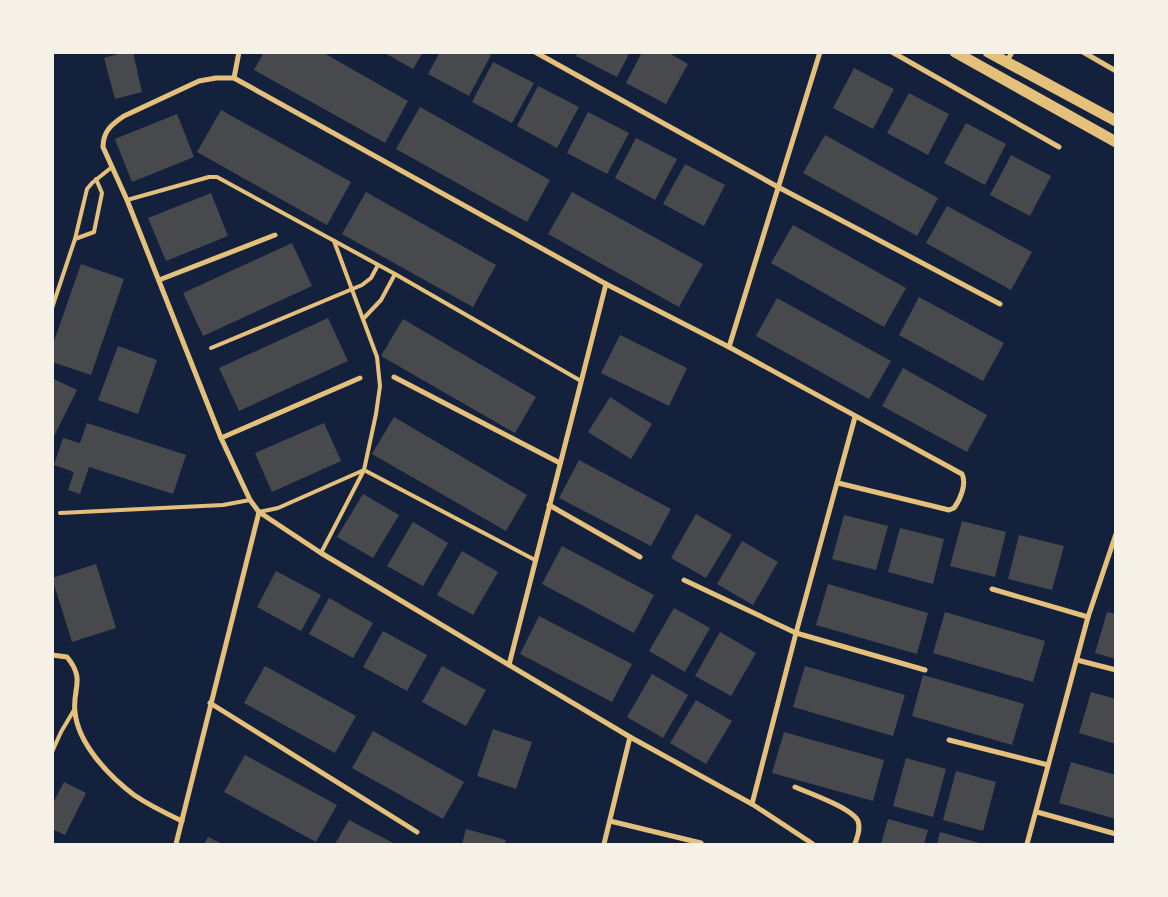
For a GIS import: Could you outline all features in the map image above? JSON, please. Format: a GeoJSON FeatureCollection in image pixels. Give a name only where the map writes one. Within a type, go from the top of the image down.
{"type":"FeatureCollection","features":[{"type":"Feature","properties":{"kind":"main road"},"geometry":{"type":"LineString","coordinates":[[955,52],[1116,142]]}},
{"type":"Feature","properties":{"kind":"main road"},"geometry":{"type":"LineString","coordinates":[[988,52],[1116,121]]}},
{"type":"Feature","properties":{"kind":"street"},"geometry":{"type":"LineString","coordinates":[[234,78],[239,52]]}},
{"type":"Feature","properties":{"kind":"street"},"geometry":{"type":"LineString","coordinates":[[534,52],[778,187],[1000,304]]}},
{"type":"Feature","properties":{"kind":"street"},"geometry":{"type":"LineString","coordinates":[[729,347],[820,52]]}},
{"type":"Feature","properties":{"kind":"street"},"geometry":{"type":"LineString","coordinates":[[892,52],[1059,146]]}},
{"type":"Feature","properties":{"kind":"street"},"geometry":{"type":"LineString","coordinates":[[1006,63],[1012,52]]}},
{"type":"Feature","properties":{"kind":"street"},"geometry":{"type":"LineString","coordinates":[[1083,52],[1116,71]]}},
{"type":"Feature","properties":{"kind":"street"},"geometry":{"type":"LineString","coordinates":[[813,844],[752,804],[630,737],[321,554],[259,512],[250,500],[221,438],[159,280],[103,147],[106,131],[124,116],[199,81],[216,78],[234,78],[606,284],[729,347],[962,474],[965,483],[958,504],[949,510],[838,483]]}},
{"type":"Feature","properties":{"kind":"street"},"geometry":{"type":"LineString","coordinates":[[159,280],[275,235]]}},
{"type":"Feature","properties":{"kind":"street"},"geometry":{"type":"LineString","coordinates":[[508,666],[606,284]]}},
{"type":"Feature","properties":{"kind":"street"},"geometry":{"type":"LineString","coordinates":[[394,377],[560,463]]}},
{"type":"Feature","properties":{"kind":"street"},"geometry":{"type":"LineString","coordinates":[[221,438],[360,378]]}},
{"type":"Feature","properties":{"kind":"street"},"geometry":{"type":"LineString","coordinates":[[752,804],[855,417]]}},
{"type":"Feature","properties":{"kind":"street"},"geometry":{"type":"LineString","coordinates":[[549,505],[640,557]]}},
{"type":"Feature","properties":{"kind":"street"},"geometry":{"type":"LineString","coordinates":[[176,844],[259,512]]}},
{"type":"Feature","properties":{"kind":"street"},"geometry":{"type":"LineString","coordinates":[[1027,844],[1088,617],[1116,534]]}},
{"type":"Feature","properties":{"kind":"street"},"geometry":{"type":"LineString","coordinates":[[684,580],[796,633],[925,670]]}},
{"type":"Feature","properties":{"kind":"street"},"geometry":{"type":"LineString","coordinates":[[992,590],[1088,617]]}},
{"type":"Feature","properties":{"kind":"street"},"geometry":{"type":"LineString","coordinates":[[52,655],[67,658],[75,667],[78,686],[74,710],[78,729],[99,763],[134,794],[157,809],[182,821]]}},
{"type":"Feature","properties":{"kind":"street"},"geometry":{"type":"LineString","coordinates":[[1077,660],[1116,670]]}},
{"type":"Feature","properties":{"kind":"street"},"geometry":{"type":"LineString","coordinates":[[210,703],[417,832]]}},
{"type":"Feature","properties":{"kind":"street"},"geometry":{"type":"LineString","coordinates":[[604,844],[630,737]]}},
{"type":"Feature","properties":{"kind":"street"},"geometry":{"type":"LineString","coordinates":[[949,740],[1048,765]]}},
{"type":"Feature","properties":{"kind":"street"},"geometry":{"type":"LineString","coordinates":[[795,787],[850,812],[858,820],[859,831],[855,844]]}},
{"type":"Feature","properties":{"kind":"street"},"geometry":{"type":"LineString","coordinates":[[1037,812],[1116,834]]}},
{"type":"Feature","properties":{"kind":"street"},"geometry":{"type":"LineString","coordinates":[[610,820],[701,843]]}},
{"type":"Feature","properties":{"kind":"lane"},"geometry":{"type":"LineString","coordinates":[[52,308],[75,239],[87,189],[96,179],[112,167]]}},
{"type":"Feature","properties":{"kind":"lane"},"geometry":{"type":"LineString","coordinates":[[126,200],[209,176],[217,176],[395,274],[581,381]]}},
{"type":"Feature","properties":{"kind":"lane"},"geometry":{"type":"LineString","coordinates":[[75,239],[94,232],[102,193],[96,179]]}},
{"type":"Feature","properties":{"kind":"lane"},"geometry":{"type":"LineString","coordinates":[[321,554],[364,470],[380,386],[377,357],[334,241]]}},
{"type":"Feature","properties":{"kind":"lane"},"geometry":{"type":"LineString","coordinates":[[211,348],[362,285],[371,278],[378,265]]}},
{"type":"Feature","properties":{"kind":"lane"},"geometry":{"type":"LineString","coordinates":[[364,319],[382,300],[395,274]]}},
{"type":"Feature","properties":{"kind":"lane"},"geometry":{"type":"LineString","coordinates":[[259,512],[278,508],[364,470]]}},
{"type":"Feature","properties":{"kind":"lane"},"geometry":{"type":"LineString","coordinates":[[364,470],[535,560]]}},
{"type":"Feature","properties":{"kind":"lane"},"geometry":{"type":"LineString","coordinates":[[60,513],[223,505],[250,500]]}},
{"type":"Feature","properties":{"kind":"lane"},"geometry":{"type":"LineString","coordinates":[[52,752],[74,710]]}},
{"type":"Feature","properties":{"kind":"building"},"geometry":{"type":"Polygon","coordinates":[[[125,52],[133,52],[142,92],[115,99],[104,58],[125,52]]]}},
{"type":"Feature","properties":{"kind":"building"},"geometry":{"type":"Polygon","coordinates":[[[264,52],[322,52],[408,101],[385,143],[254,70],[264,52]]]}},
{"type":"Feature","properties":{"kind":"building"},"geometry":{"type":"Polygon","coordinates":[[[383,52],[423,52],[413,69],[383,52]]]}},
{"type":"Feature","properties":{"kind":"building"},"geometry":{"type":"Polygon","coordinates":[[[440,52],[485,52],[491,55],[469,96],[428,74],[440,52]]]}},
{"type":"Feature","properties":{"kind":"building"},"geometry":{"type":"Polygon","coordinates":[[[578,52],[630,52],[617,77],[576,56],[578,52]]]}},
{"type":"Feature","properties":{"kind":"building"},"geometry":{"type":"Polygon","coordinates":[[[642,52],[667,52],[688,64],[666,104],[626,83],[642,52]]]}},
{"type":"Feature","properties":{"kind":"building"},"geometry":{"type":"Polygon","coordinates":[[[493,62],[534,83],[512,123],[472,102],[493,62]]]}},
{"type":"Feature","properties":{"kind":"building"},"geometry":{"type":"Polygon","coordinates":[[[854,68],[894,89],[873,129],[833,108],[854,68]]]}},
{"type":"Feature","properties":{"kind":"building"},"geometry":{"type":"Polygon","coordinates":[[[538,86],[579,107],[557,148],[517,126],[538,86]]]}},
{"type":"Feature","properties":{"kind":"building"},"geometry":{"type":"Polygon","coordinates":[[[909,93],[949,114],[928,155],[887,133],[909,93]]]}},
{"type":"Feature","properties":{"kind":"building"},"geometry":{"type":"Polygon","coordinates":[[[420,107],[550,180],[527,222],[396,149],[420,107]]]}},
{"type":"Feature","properties":{"kind":"building"},"geometry":{"type":"Polygon","coordinates":[[[221,110],[351,182],[327,225],[197,152],[221,110]]]}},
{"type":"Feature","properties":{"kind":"building"},"geometry":{"type":"Polygon","coordinates":[[[588,112],[629,133],[607,174],[567,153],[588,112]]]}},
{"type":"Feature","properties":{"kind":"building"},"geometry":{"type":"Polygon","coordinates":[[[177,114],[194,157],[132,182],[115,139],[177,114]]]}},
{"type":"Feature","properties":{"kind":"building"},"geometry":{"type":"Polygon","coordinates":[[[966,123],[1006,144],[985,185],[944,163],[966,123]]]}},
{"type":"Feature","properties":{"kind":"building"},"geometry":{"type":"Polygon","coordinates":[[[825,135],[938,198],[917,236],[803,173],[825,135]]]}},
{"type":"Feature","properties":{"kind":"building"},"geometry":{"type":"Polygon","coordinates":[[[636,138],[677,159],[655,200],[615,178],[636,138]]]}},
{"type":"Feature","properties":{"kind":"building"},"geometry":{"type":"Polygon","coordinates":[[[1011,155],[1051,176],[1030,216],[990,195],[1011,155]]]}},
{"type":"Feature","properties":{"kind":"building"},"geometry":{"type":"Polygon","coordinates":[[[685,164],[725,185],[704,226],[663,204],[685,164]]]}},
{"type":"Feature","properties":{"kind":"building"},"geometry":{"type":"Polygon","coordinates":[[[366,192],[496,265],[473,307],[342,234],[366,192]]]}},
{"type":"Feature","properties":{"kind":"building"},"geometry":{"type":"Polygon","coordinates":[[[572,192],[703,264],[679,307],[548,234],[572,192]]]}},
{"type":"Feature","properties":{"kind":"building"},"geometry":{"type":"Polygon","coordinates":[[[211,193],[228,236],[166,261],[148,218],[211,193]]]}},
{"type":"Feature","properties":{"kind":"building"},"geometry":{"type":"Polygon","coordinates":[[[947,206],[1032,252],[1011,290],[926,243],[947,206]]]}},
{"type":"Feature","properties":{"kind":"building"},"geometry":{"type":"Polygon","coordinates":[[[793,225],[906,288],[884,327],[771,263],[793,225]]]}},
{"type":"Feature","properties":{"kind":"building"},"geometry":{"type":"Polygon","coordinates":[[[292,243],[312,286],[203,336],[183,293],[292,243]]]}},
{"type":"Feature","properties":{"kind":"building"},"geometry":{"type":"Polygon","coordinates":[[[81,264],[124,279],[91,375],[52,362],[52,347],[81,264]]]}},
{"type":"Feature","properties":{"kind":"building"},"geometry":{"type":"Polygon","coordinates":[[[919,297],[1004,343],[983,381],[899,335],[919,297]]]}},
{"type":"Feature","properties":{"kind":"building"},"geometry":{"type":"Polygon","coordinates":[[[777,298],[891,361],[869,399],[756,336],[777,298]]]}},
{"type":"Feature","properties":{"kind":"building"},"geometry":{"type":"Polygon","coordinates":[[[328,318],[348,361],[239,411],[219,368],[328,318]]]}},
{"type":"Feature","properties":{"kind":"building"},"geometry":{"type":"Polygon","coordinates":[[[403,319],[536,397],[515,433],[381,356],[403,319]]]}},
{"type":"Feature","properties":{"kind":"building"},"geometry":{"type":"Polygon","coordinates":[[[620,335],[687,368],[669,406],[601,373],[620,335]]]}},
{"type":"Feature","properties":{"kind":"building"},"geometry":{"type":"Polygon","coordinates":[[[118,346],[157,360],[138,414],[98,400],[118,346]]]}},
{"type":"Feature","properties":{"kind":"building"},"geometry":{"type":"Polygon","coordinates":[[[903,368],[987,415],[967,452],[882,406],[903,368]]]}},
{"type":"Feature","properties":{"kind":"building"},"geometry":{"type":"Polygon","coordinates":[[[52,378],[77,390],[52,440],[52,378]]]}},
{"type":"Feature","properties":{"kind":"building"},"geometry":{"type":"Polygon","coordinates":[[[610,397],[652,424],[631,459],[588,432],[610,397]]]}},
{"type":"Feature","properties":{"kind":"building"},"geometry":{"type":"Polygon","coordinates":[[[394,417],[527,495],[506,531],[372,454],[394,417]]]}},
{"type":"Feature","properties":{"kind":"building"},"geometry":{"type":"Polygon","coordinates":[[[87,423],[186,455],[173,494],[89,467],[80,494],[68,490],[74,472],[54,465],[63,438],[80,443],[87,423]]]}},
{"type":"Feature","properties":{"kind":"building"},"geometry":{"type":"Polygon","coordinates":[[[324,423],[341,461],[272,492],[255,453],[324,423]]]}},
{"type":"Feature","properties":{"kind":"building"},"geometry":{"type":"Polygon","coordinates":[[[579,460],[671,509],[651,546],[559,498],[579,460]]]}},
{"type":"Feature","properties":{"kind":"building"},"geometry":{"type":"Polygon","coordinates":[[[363,494],[399,515],[373,558],[337,537],[363,494]]]}},
{"type":"Feature","properties":{"kind":"building"},"geometry":{"type":"Polygon","coordinates":[[[696,514],[732,535],[706,578],[671,558],[696,514]]]}},
{"type":"Feature","properties":{"kind":"building"},"geometry":{"type":"Polygon","coordinates":[[[844,515],[888,526],[876,570],[832,559],[844,515]]]}},
{"type":"Feature","properties":{"kind":"building"},"geometry":{"type":"Polygon","coordinates":[[[962,521],[1006,532],[995,577],[950,566],[962,521]]]}},
{"type":"Feature","properties":{"kind":"building"},"geometry":{"type":"Polygon","coordinates":[[[413,522],[448,543],[423,586],[387,566],[413,522]]]}},
{"type":"Feature","properties":{"kind":"building"},"geometry":{"type":"Polygon","coordinates":[[[900,528],[944,539],[933,584],[888,572],[900,528]]]}},
{"type":"Feature","properties":{"kind":"building"},"geometry":{"type":"Polygon","coordinates":[[[1019,535],[1064,546],[1052,590],[1008,579],[1019,535]]]}},
{"type":"Feature","properties":{"kind":"building"},"geometry":{"type":"Polygon","coordinates":[[[742,541],[778,562],[753,605],[717,584],[742,541]]]}},
{"type":"Feature","properties":{"kind":"building"},"geometry":{"type":"Polygon","coordinates":[[[562,546],[654,595],[634,633],[542,584],[562,546]]]}},
{"type":"Feature","properties":{"kind":"building"},"geometry":{"type":"Polygon","coordinates":[[[462,551],[498,572],[473,615],[437,595],[462,551]]]}},
{"type":"Feature","properties":{"kind":"building"},"geometry":{"type":"Polygon","coordinates":[[[96,564],[116,628],[72,642],[52,578],[96,564]]]}},
{"type":"Feature","properties":{"kind":"building"},"geometry":{"type":"Polygon","coordinates":[[[276,571],[321,595],[301,631],[257,607],[276,571]]]}},
{"type":"Feature","properties":{"kind":"building"},"geometry":{"type":"Polygon","coordinates":[[[828,584],[928,613],[917,654],[816,625],[828,584]]]}},
{"type":"Feature","properties":{"kind":"building"},"geometry":{"type":"Polygon","coordinates":[[[329,598],[373,623],[353,658],[309,634],[329,598]]]}},
{"type":"Feature","properties":{"kind":"building"},"geometry":{"type":"Polygon","coordinates":[[[674,608],[710,628],[685,672],[649,651],[674,608]]]}},
{"type":"Feature","properties":{"kind":"building"},"geometry":{"type":"Polygon","coordinates":[[[945,612],[1045,641],[1033,682],[933,653],[945,612]]]}},
{"type":"Feature","properties":{"kind":"building"},"geometry":{"type":"Polygon","coordinates":[[[1107,612],[1116,614],[1116,659],[1095,653],[1107,612]]]}},
{"type":"Feature","properties":{"kind":"building"},"geometry":{"type":"Polygon","coordinates":[[[539,616],[632,664],[612,702],[520,654],[539,616]]]}},
{"type":"Feature","properties":{"kind":"building"},"geometry":{"type":"Polygon","coordinates":[[[383,631],[427,655],[407,691],[363,667],[383,631]]]}},
{"type":"Feature","properties":{"kind":"building"},"geometry":{"type":"Polygon","coordinates":[[[720,632],[756,653],[731,696],[695,676],[720,632]]]}},
{"type":"Feature","properties":{"kind":"building"},"geometry":{"type":"Polygon","coordinates":[[[265,666],[356,716],[335,753],[244,703],[265,666]]]}},
{"type":"Feature","properties":{"kind":"building"},"geometry":{"type":"Polygon","coordinates":[[[442,666],[486,690],[466,726],[422,702],[442,666]]]}},
{"type":"Feature","properties":{"kind":"building"},"geometry":{"type":"Polygon","coordinates":[[[805,666],[905,695],[893,736],[793,707],[805,666]]]}},
{"type":"Feature","properties":{"kind":"building"},"geometry":{"type":"Polygon","coordinates":[[[652,674],[688,695],[663,738],[627,717],[652,674]]]}},
{"type":"Feature","properties":{"kind":"building"},"geometry":{"type":"Polygon","coordinates":[[[923,675],[1024,704],[1012,745],[912,716],[923,675]]]}},
{"type":"Feature","properties":{"kind":"building"},"geometry":{"type":"Polygon","coordinates":[[[1091,692],[1116,699],[1116,744],[1079,733],[1091,692]]]}},
{"type":"Feature","properties":{"kind":"building"},"geometry":{"type":"Polygon","coordinates":[[[696,700],[732,721],[706,764],[670,743],[696,700]]]}},
{"type":"Feature","properties":{"kind":"building"},"geometry":{"type":"Polygon","coordinates":[[[493,729],[532,742],[516,789],[477,776],[493,729]]]}},
{"type":"Feature","properties":{"kind":"building"},"geometry":{"type":"Polygon","coordinates":[[[373,731],[464,782],[443,819],[352,768],[373,731]]]}},
{"type":"Feature","properties":{"kind":"building"},"geometry":{"type":"Polygon","coordinates":[[[784,732],[884,760],[873,801],[772,773],[784,732]]]}},
{"type":"Feature","properties":{"kind":"building"},"geometry":{"type":"Polygon","coordinates":[[[245,755],[337,805],[316,842],[224,792],[245,755]]]}},
{"type":"Feature","properties":{"kind":"building"},"geometry":{"type":"Polygon","coordinates":[[[906,758],[946,769],[933,817],[893,806],[906,758]]]}},
{"type":"Feature","properties":{"kind":"building"},"geometry":{"type":"Polygon","coordinates":[[[1071,762],[1116,775],[1116,819],[1059,803],[1071,762]]]}},
{"type":"Feature","properties":{"kind":"building"},"geometry":{"type":"Polygon","coordinates":[[[956,771],[996,782],[983,831],[943,820],[956,771]]]}},
{"type":"Feature","properties":{"kind":"building"},"geometry":{"type":"Polygon","coordinates":[[[64,782],[86,793],[65,835],[52,829],[52,805],[64,782]]]}},
{"type":"Feature","properties":{"kind":"building"},"geometry":{"type":"Polygon","coordinates":[[[888,819],[928,830],[924,844],[881,844],[888,819]]]}},
{"type":"Feature","properties":{"kind":"building"},"geometry":{"type":"Polygon","coordinates":[[[349,820],[395,844],[335,844],[349,820]]]}},
{"type":"Feature","properties":{"kind":"building"},"geometry":{"type":"Polygon","coordinates":[[[466,829],[506,840],[505,844],[462,844],[466,829]]]}},
{"type":"Feature","properties":{"kind":"building"},"geometry":{"type":"Polygon","coordinates":[[[940,832],[983,844],[937,844],[940,832]]]}},
{"type":"Feature","properties":{"kind":"building"},"geometry":{"type":"Polygon","coordinates":[[[208,837],[222,844],[204,844],[208,837]]]}}]}
